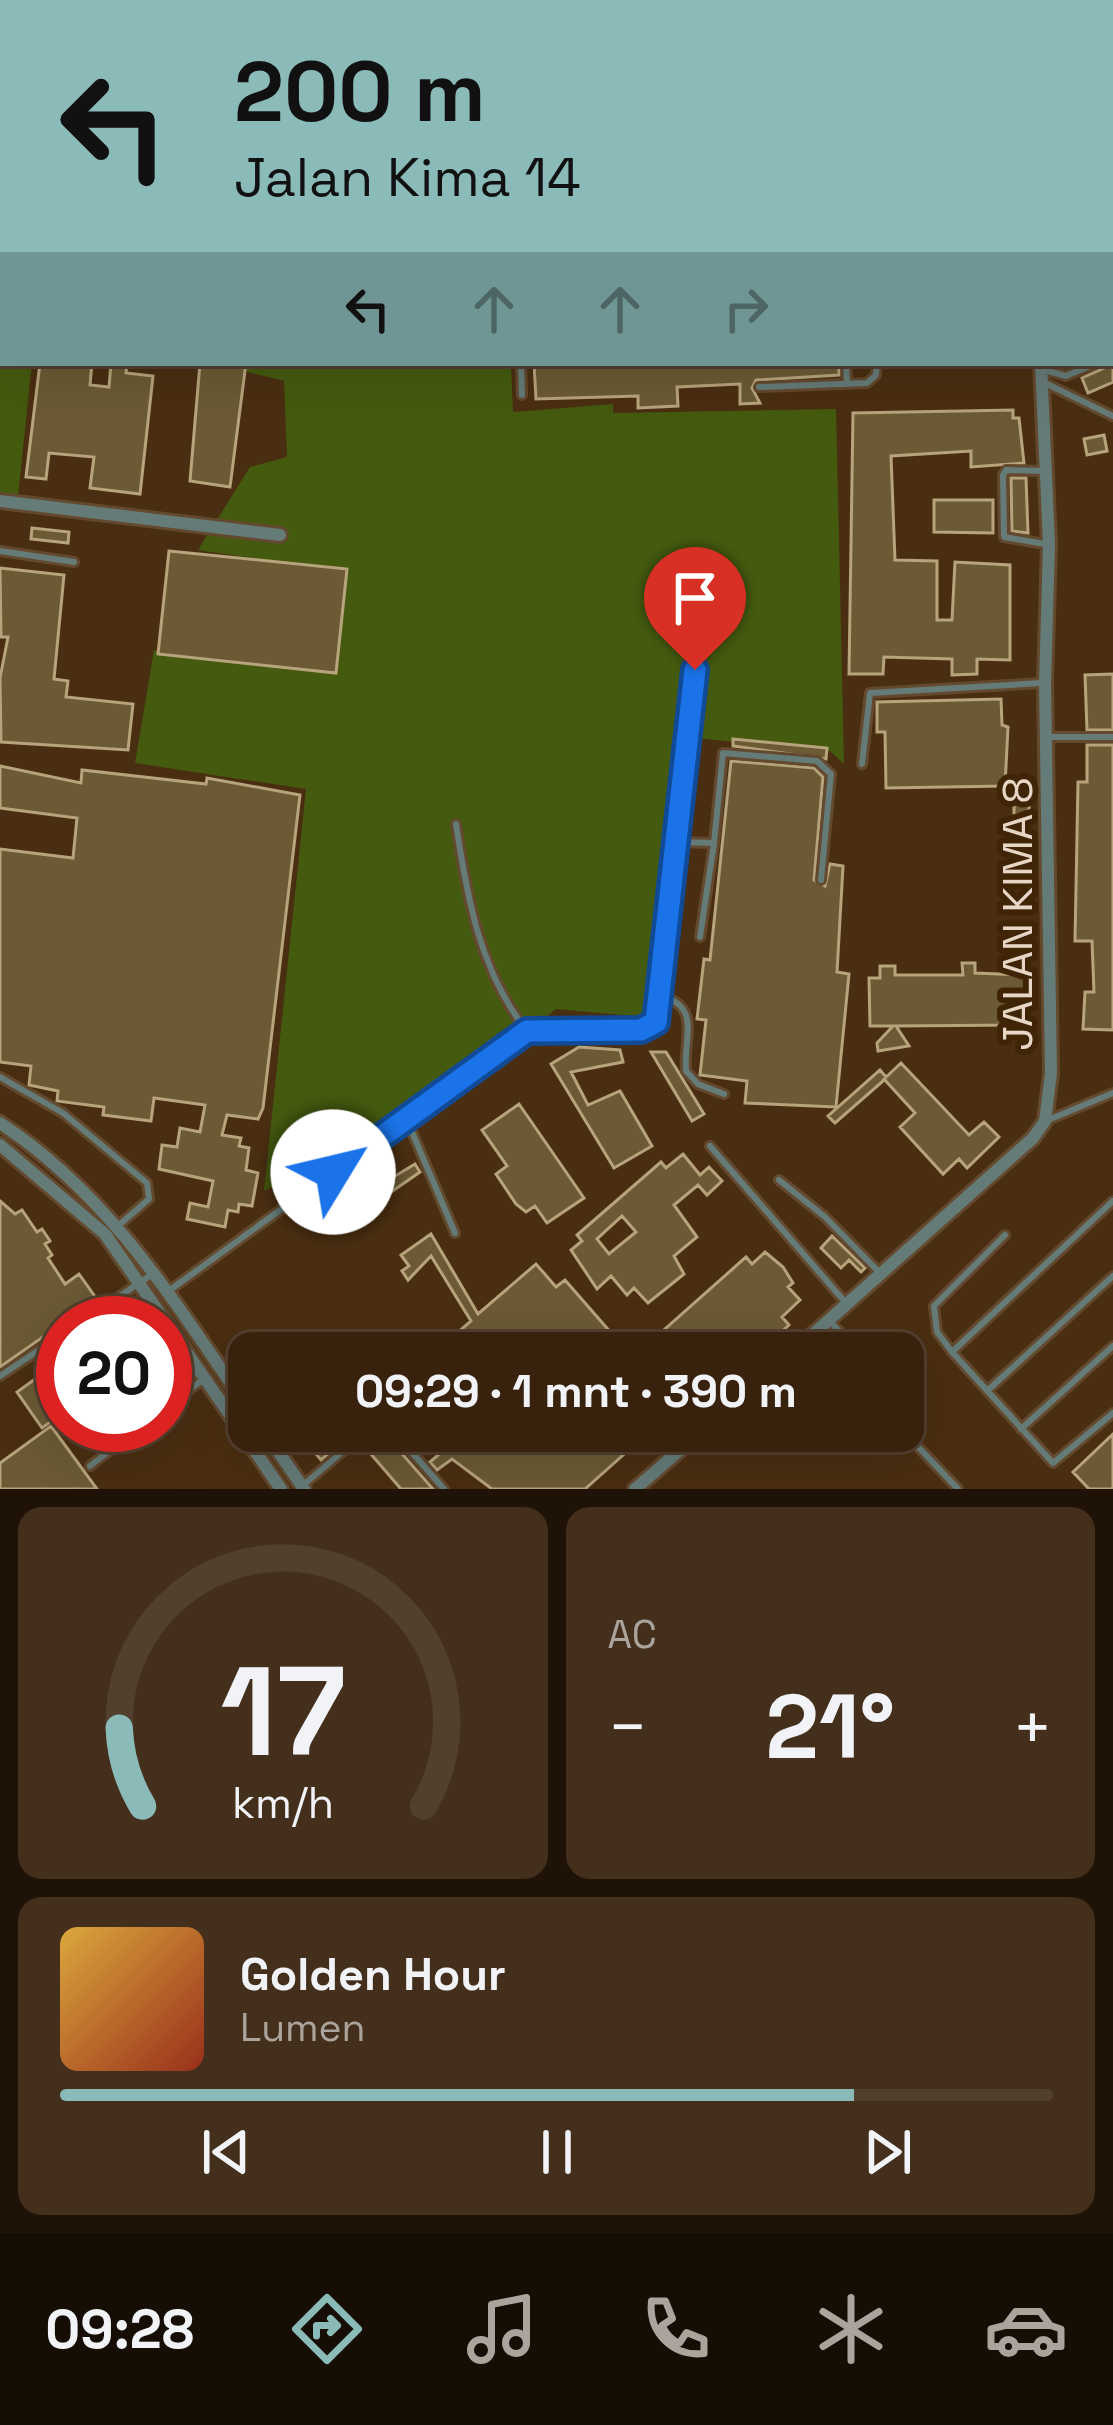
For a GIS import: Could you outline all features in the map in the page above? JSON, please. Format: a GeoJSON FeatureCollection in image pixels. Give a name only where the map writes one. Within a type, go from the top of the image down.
{"type":"FeatureCollection","features":[{"type":"Feature","properties":{"kind":"street","name":"JALAN KIMA 8"},"geometry":{"type":"LineString","coordinates":[[1043,372],[1049,544],[1045,683],[1050,737],[1051,1073],[1045,1121]]}},
{"type":"Feature","properties":{"kind":"street"},"geometry":{"type":"LineString","coordinates":[[0,501],[280,535]]}},
{"type":"Feature","properties":{"kind":"street"},"geometry":{"type":"LineString","coordinates":[[815,1332],[1033,1138],[1045,1121]]}},
{"type":"Feature","properties":{"kind":"street"},"geometry":{"type":"LineString","coordinates":[[0,1123],[30,1143],[119,1226],[228,1380]]}},
{"type":"Feature","properties":{"kind":"street"},"geometry":{"type":"LineString","coordinates":[[0,1144],[93,1222],[141,1282],[281,1489]]}},
{"type":"Feature","properties":{"kind":"street"},"geometry":{"type":"LineString","coordinates":[[278,1452],[302,1488]]}},
{"type":"Feature","properties":{"kind":"street"},"geometry":{"type":"LineString","coordinates":[[635,1489],[678,1452]]}},
{"type":"Feature","properties":{"kind":"lane"},"geometry":{"type":"LineString","coordinates":[[521,366],[522,395]]}},
{"type":"Feature","properties":{"kind":"lane"},"geometry":{"type":"LineString","coordinates":[[846,366],[847,382]]}},
{"type":"Feature","properties":{"kind":"lane"},"geometry":{"type":"LineString","coordinates":[[759,388],[867,383],[878,366]]}},
{"type":"Feature","properties":{"kind":"lane"},"geometry":{"type":"LineString","coordinates":[[1043,372],[1066,376],[1090,366]]}},
{"type":"Feature","properties":{"kind":"lane"},"geometry":{"type":"LineString","coordinates":[[1043,372],[1113,416]]}},
{"type":"Feature","properties":{"kind":"lane"},"geometry":{"type":"LineString","coordinates":[[1048,471],[1012,470],[1003,475],[1004,537],[1049,544]]}},
{"type":"Feature","properties":{"kind":"lane"},"geometry":{"type":"LineString","coordinates":[[0,551],[74,562]]}},
{"type":"Feature","properties":{"kind":"lane"},"geometry":{"type":"LineString","coordinates":[[167,1292],[527,1031],[650,1029],[656,1022],[705,584]]}},
{"type":"Feature","properties":{"kind":"lane"},"geometry":{"type":"LineString","coordinates":[[862,764],[870,693],[1045,683]]}},
{"type":"Feature","properties":{"kind":"lane"},"geometry":{"type":"LineString","coordinates":[[1050,737],[1113,737]]}},
{"type":"Feature","properties":{"kind":"lane"},"geometry":{"type":"LineString","coordinates":[[700,937],[723,752],[817,761],[831,774],[821,880]]}},
{"type":"Feature","properties":{"kind":"lane"},"geometry":{"type":"LineString","coordinates":[[456,824],[482,954],[507,1007],[527,1031]]}},
{"type":"Feature","properties":{"kind":"lane"},"geometry":{"type":"LineString","coordinates":[[676,842],[714,843]]}},
{"type":"Feature","properties":{"kind":"lane"},"geometry":{"type":"LineString","coordinates":[[661,995],[679,1000],[690,1016],[686,1071],[698,1084],[724,1094]]}},
{"type":"Feature","properties":{"kind":"lane"},"geometry":{"type":"LineString","coordinates":[[0,1077],[63,1113],[147,1183],[149,1199],[119,1226]]}},
{"type":"Feature","properties":{"kind":"lane"},"geometry":{"type":"LineString","coordinates":[[1045,1121],[1113,1093]]}},
{"type":"Feature","properties":{"kind":"lane"},"geometry":{"type":"LineString","coordinates":[[406,1118],[455,1233]]}},
{"type":"Feature","properties":{"kind":"lane"},"geometry":{"type":"LineString","coordinates":[[710,1146],[848,1304]]}},
{"type":"Feature","properties":{"kind":"lane"},"geometry":{"type":"LineString","coordinates":[[779,1180],[825,1216],[881,1275]]}},
{"type":"Feature","properties":{"kind":"lane"},"geometry":{"type":"LineString","coordinates":[[952,1352],[1113,1201]]}},
{"type":"Feature","properties":{"kind":"lane"},"geometry":{"type":"LineString","coordinates":[[1005,1235],[934,1306],[937,1332],[1055,1463],[1113,1414]]}},
{"type":"Feature","properties":{"kind":"lane"},"geometry":{"type":"LineString","coordinates":[[120,1296],[154,1273]]}},
{"type":"Feature","properties":{"kind":"lane"},"geometry":{"type":"LineString","coordinates":[[987,1391],[1113,1276]]}},
{"type":"Feature","properties":{"kind":"lane"},"geometry":{"type":"LineString","coordinates":[[829,1320],[840,1332]]}},
{"type":"Feature","properties":{"kind":"lane"},"geometry":{"type":"LineString","coordinates":[[1021,1430],[1113,1346]]}},
{"type":"Feature","properties":{"kind":"lane"},"geometry":{"type":"LineString","coordinates":[[0,1376],[36,1352]]}},
{"type":"Feature","properties":{"kind":"lane"},"geometry":{"type":"LineString","coordinates":[[192,1388],[206,1377]]}},
{"type":"Feature","properties":{"kind":"lane"},"geometry":{"type":"LineString","coordinates":[[90,1466],[108,1452]]}},
{"type":"Feature","properties":{"kind":"lane"},"geometry":{"type":"LineString","coordinates":[[302,1488],[343,1452]]}},
{"type":"Feature","properties":{"kind":"lane"},"geometry":{"type":"LineString","coordinates":[[411,1452],[444,1489]]}},
{"type":"Feature","properties":{"kind":"lane"},"geometry":{"type":"LineString","coordinates":[[923,1452],[958,1489]]}},
{"type":"Feature","properties":{"kind":"green space"},"geometry":{"type":"Polygon","coordinates":[[[0,366],[32,366],[18,496],[0,493],[0,366]]]}},
{"type":"Feature","properties":{"kind":"green space"},"geometry":{"type":"Polygon","coordinates":[[[245,366],[511,366],[513,412],[613,404],[613,413],[836,409],[844,764],[830,751],[694,738],[661,860],[644,1017],[556,1009],[430,1109],[264,1191],[306,789],[135,763],[154,650],[326,672],[341,571],[198,550],[250,467],[287,457],[284,381],[244,371],[245,366]]]}},
{"type":"Feature","properties":{"kind":"building"},"geometry":{"type":"Polygon","coordinates":[[[40,366],[92,366],[90,385],[109,387],[111,366],[127,366],[126,373],[153,376],[140,494],[90,488],[94,457],[49,453],[46,479],[26,477],[40,366]]]}},
{"type":"Feature","properties":{"kind":"building"},"geometry":{"type":"Polygon","coordinates":[[[200,366],[246,366],[230,487],[190,481],[200,366]]]}},
{"type":"Feature","properties":{"kind":"building"},"geometry":{"type":"Polygon","coordinates":[[[534,366],[839,366],[839,375],[756,380],[752,388],[760,403],[740,404],[740,384],[677,387],[678,406],[638,408],[638,396],[536,399],[534,366]]]}},
{"type":"Feature","properties":{"kind":"building"},"geometry":{"type":"Polygon","coordinates":[[[1113,366],[1113,382],[1088,393],[1082,378],[1113,366]]]}},
{"type":"Feature","properties":{"kind":"building"},"geometry":{"type":"Polygon","coordinates":[[[1013,410],[1013,418],[1019,418],[1024,463],[971,467],[971,451],[891,456],[895,560],[937,561],[937,620],[952,620],[955,562],[1010,565],[1010,660],[977,659],[977,674],[952,675],[952,659],[884,657],[883,674],[849,674],[853,413],[1013,410]]]}},
{"type":"Feature","properties":{"kind":"building"},"geometry":{"type":"Polygon","coordinates":[[[1104,435],[1107,451],[1087,455],[1084,439],[1104,435]]]}},
{"type":"Feature","properties":{"kind":"building"},"geometry":{"type":"Polygon","coordinates":[[[1011,478],[1026,478],[1028,533],[1012,531],[1011,478]]]}},
{"type":"Feature","properties":{"kind":"building"},"geometry":{"type":"Polygon","coordinates":[[[934,500],[993,500],[993,533],[934,532],[934,500]]]}},
{"type":"Feature","properties":{"kind":"building"},"geometry":{"type":"Polygon","coordinates":[[[32,528],[69,532],[68,543],[31,539],[32,528]]]}},
{"type":"Feature","properties":{"kind":"building"},"geometry":{"type":"Polygon","coordinates":[[[169,551],[347,569],[336,673],[158,654],[169,551]]]}},
{"type":"Feature","properties":{"kind":"building"},"geometry":{"type":"Polygon","coordinates":[[[0,568],[64,575],[54,679],[68,681],[66,697],[133,704],[128,750],[1,742],[0,678],[8,637],[1,637],[0,568]]]}},
{"type":"Feature","properties":{"kind":"building"},"geometry":{"type":"Polygon","coordinates":[[[1113,674],[1113,730],[1087,730],[1085,675],[1113,674]]]}},
{"type":"Feature","properties":{"kind":"building"},"geometry":{"type":"Polygon","coordinates":[[[1001,699],[1002,725],[1008,727],[1005,786],[886,788],[885,732],[877,732],[877,702],[1001,699]]]}},
{"type":"Feature","properties":{"kind":"building"},"geometry":{"type":"Polygon","coordinates":[[[733,739],[827,748],[826,759],[733,746],[733,739]]]}},
{"type":"Feature","properties":{"kind":"building"},"geometry":{"type":"Polygon","coordinates":[[[1087,745],[1113,745],[1113,1030],[1083,1029],[1085,992],[1094,992],[1092,941],[1075,941],[1078,782],[1087,782],[1087,745]]]}},
{"type":"Feature","properties":{"kind":"building"},"geometry":{"type":"Polygon","coordinates":[[[731,761],[814,768],[823,777],[814,880],[825,886],[830,864],[843,866],[837,972],[849,974],[836,1107],[745,1103],[747,1081],[700,1075],[706,1020],[697,1019],[704,959],[710,960],[731,761]]]}},
{"type":"Feature","properties":{"kind":"building"},"geometry":{"type":"Polygon","coordinates":[[[0,766],[81,783],[82,770],[206,784],[207,778],[300,795],[263,1108],[258,1119],[227,1115],[222,1135],[241,1138],[239,1146],[249,1148],[246,1170],[258,1173],[252,1206],[239,1204],[238,1212],[228,1210],[225,1227],[187,1219],[190,1203],[208,1207],[213,1181],[159,1169],[162,1145],[177,1147],[180,1128],[200,1132],[205,1105],[154,1098],[151,1121],[103,1115],[104,1107],[57,1101],[58,1091],[29,1085],[31,1066],[0,1062],[0,849],[73,858],[77,818],[0,808],[0,766]]]}},
{"type":"Feature","properties":{"kind":"building"},"geometry":{"type":"Polygon","coordinates":[[[1014,796],[1029,796],[1029,814],[1014,815],[1014,796]]]}},
{"type":"Feature","properties":{"kind":"building"},"geometry":{"type":"Polygon","coordinates":[[[962,963],[975,963],[975,973],[1027,975],[1027,1025],[896,1026],[909,1046],[878,1051],[877,1043],[893,1026],[870,1026],[869,978],[880,978],[880,966],[895,966],[895,975],[963,975],[962,963]]]}},
{"type":"Feature","properties":{"kind":"building"},"geometry":{"type":"Polygon","coordinates":[[[579,1047],[620,1050],[623,1062],[571,1072],[588,1105],[620,1091],[652,1146],[614,1168],[551,1064],[579,1047]]]}},
{"type":"Feature","properties":{"kind":"building"},"geometry":{"type":"Polygon","coordinates":[[[651,1052],[666,1052],[704,1114],[692,1121],[651,1052]]]}},
{"type":"Feature","properties":{"kind":"building"},"geometry":{"type":"Polygon","coordinates":[[[901,1063],[969,1135],[984,1122],[999,1137],[967,1168],[959,1159],[943,1174],[900,1127],[915,1113],[884,1079],[901,1063]]]}},
{"type":"Feature","properties":{"kind":"building"},"geometry":{"type":"Polygon","coordinates":[[[880,1070],[886,1077],[882,1082],[835,1123],[828,1116],[880,1070]]]}},
{"type":"Feature","properties":{"kind":"building"},"geometry":{"type":"Polygon","coordinates":[[[519,1104],[584,1198],[547,1223],[535,1206],[526,1212],[516,1204],[496,1174],[507,1166],[482,1130],[519,1104]]]}},
{"type":"Feature","properties":{"kind":"building"},"geometry":{"type":"Polygon","coordinates":[[[683,1154],[700,1175],[709,1167],[722,1181],[707,1195],[698,1185],[674,1205],[697,1237],[674,1256],[684,1274],[648,1303],[634,1288],[627,1295],[611,1276],[597,1289],[571,1250],[582,1241],[577,1235],[661,1162],[666,1168],[683,1154]],[[622,1216],[597,1239],[609,1254],[636,1232],[622,1216]]]}},
{"type":"Feature","properties":{"kind":"building"},"geometry":{"type":"Polygon","coordinates":[[[415,1164],[420,1172],[374,1204],[367,1193],[415,1164]]]}},
{"type":"Feature","properties":{"kind":"building"},"geometry":{"type":"Polygon","coordinates":[[[0,1201],[15,1214],[22,1210],[37,1232],[42,1229],[50,1241],[45,1244],[52,1255],[48,1258],[65,1284],[79,1274],[95,1296],[36,1296],[36,1342],[0,1367],[0,1201]]]}},
{"type":"Feature","properties":{"kind":"building"},"geometry":{"type":"Polygon","coordinates":[[[431,1234],[478,1314],[536,1264],[556,1287],[565,1280],[610,1332],[458,1332],[471,1321],[431,1256],[408,1280],[402,1271],[409,1266],[401,1255],[431,1234]]]}},
{"type":"Feature","properties":{"kind":"building"},"geometry":{"type":"Polygon","coordinates":[[[832,1236],[865,1268],[861,1272],[849,1260],[841,1268],[821,1248],[832,1236]]]}},
{"type":"Feature","properties":{"kind":"building"},"geometry":{"type":"Polygon","coordinates":[[[765,1252],[793,1283],[788,1287],[800,1300],[782,1317],[789,1325],[781,1332],[662,1332],[746,1257],[752,1264],[765,1252]]]}},
{"type":"Feature","properties":{"kind":"building"},"geometry":{"type":"Polygon","coordinates":[[[36,1378],[36,1419],[17,1392],[36,1378]]]}},
{"type":"Feature","properties":{"kind":"building"},"geometry":{"type":"Polygon","coordinates":[[[1113,1434],[1113,1489],[1089,1489],[1073,1472],[1113,1434]]]}},
{"type":"Feature","properties":{"kind":"building"},"geometry":{"type":"Polygon","coordinates":[[[36,1437],[36,1452],[70,1452],[97,1489],[0,1489],[0,1463],[36,1437]]]}},
{"type":"Feature","properties":{"kind":"building"},"geometry":{"type":"Polygon","coordinates":[[[369,1452],[400,1452],[433,1489],[401,1489],[369,1452]]]}},
{"type":"Feature","properties":{"kind":"building"},"geometry":{"type":"Polygon","coordinates":[[[442,1452],[626,1452],[585,1489],[492,1489],[452,1459],[437,1470],[430,1462],[442,1452]]]}},
{"type":"Feature","properties":{"kind":"route"},"geometry":{"type":"LineString","coordinates":[[333,1172],[527,1031],[653,1027],[661,995],[695,670]]}}]}
